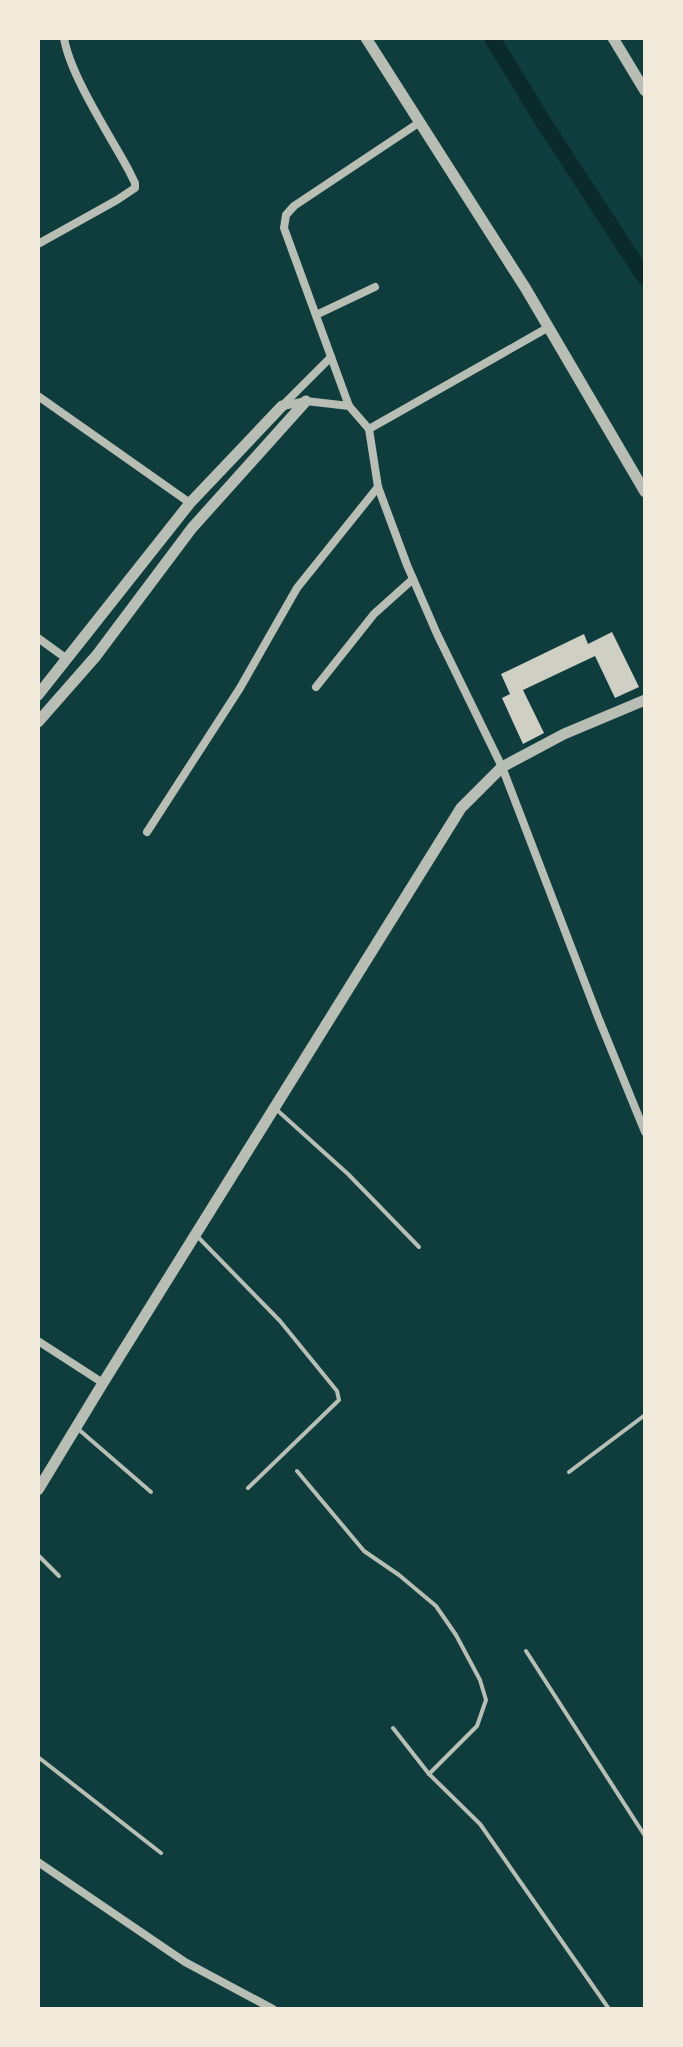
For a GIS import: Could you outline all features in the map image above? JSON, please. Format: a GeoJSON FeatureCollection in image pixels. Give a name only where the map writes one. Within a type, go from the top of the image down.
{"type":"FeatureCollection","features":[{"type":"Feature","properties":{"kind":"street"},"geometry":{"type":"LineString","coordinates":[[38,244],[135,188],[78,75],[64,38]]}},
{"type":"Feature","properties":{"kind":"street"},"geometry":{"type":"LineString","coordinates":[[366,38],[549,327],[645,492]]}},
{"type":"Feature","properties":{"kind":"street"},"geometry":{"type":"LineString","coordinates":[[613,38],[645,91]]}},
{"type":"Feature","properties":{"kind":"street"},"geometry":{"type":"LineString","coordinates":[[420,122],[294,206],[286,215],[284,228],[349,406],[369,429],[378,487],[413,579],[502,767],[645,1132]]}},
{"type":"Feature","properties":{"kind":"street"},"geometry":{"type":"LineString","coordinates":[[316,315],[375,287]]}},
{"type":"Feature","properties":{"kind":"street"},"geometry":{"type":"LineString","coordinates":[[369,429],[549,327]]}},
{"type":"Feature","properties":{"kind":"street"},"geometry":{"type":"LineString","coordinates":[[38,695],[190,503],[331,357]]}},
{"type":"Feature","properties":{"kind":"street"},"geometry":{"type":"LineString","coordinates":[[38,396],[190,503]]}},
{"type":"Feature","properties":{"kind":"street"},"geometry":{"type":"LineString","coordinates":[[282,406],[306,401],[349,406]]}},
{"type":"Feature","properties":{"kind":"street"},"geometry":{"type":"LineString","coordinates":[[38,722],[96,656],[192,528],[306,401]]}},
{"type":"Feature","properties":{"kind":"street"},"geometry":{"type":"LineString","coordinates":[[147,832],[240,688],[297,588],[378,487]]}},
{"type":"Feature","properties":{"kind":"street"},"geometry":{"type":"LineString","coordinates":[[316,687],[374,614],[413,579]]}},
{"type":"Feature","properties":{"kind":"street"},"geometry":{"type":"LineString","coordinates":[[38,638],[67,659]]}},
{"type":"Feature","properties":{"kind":"street"},"geometry":{"type":"LineString","coordinates":[[38,1490],[461,808],[502,767],[564,734],[645,700]]}},
{"type":"Feature","properties":{"kind":"street"},"geometry":{"type":"LineString","coordinates":[[38,1341],[103,1383]]}},
{"type":"Feature","properties":{"kind":"street"},"geometry":{"type":"LineString","coordinates":[[38,1862],[185,1962],[273,2009]]}},
{"type":"Feature","properties":{"kind":"lane"},"geometry":{"type":"LineString","coordinates":[[275,1108],[348,1174],[419,1247]]}},
{"type":"Feature","properties":{"kind":"lane"},"geometry":{"type":"LineString","coordinates":[[196,1234],[280,1321],[337,1391],[339,1400],[248,1488]]}},
{"type":"Feature","properties":{"kind":"lane"},"geometry":{"type":"LineString","coordinates":[[569,1472],[645,1415]]}},
{"type":"Feature","properties":{"kind":"lane"},"geometry":{"type":"LineString","coordinates":[[76,1427],[151,1492]]}},
{"type":"Feature","properties":{"kind":"lane"},"geometry":{"type":"LineString","coordinates":[[297,1471],[364,1551],[436,1606],[480,1680],[486,1700],[477,1726],[429,1774]]}},
{"type":"Feature","properties":{"kind":"lane"},"geometry":{"type":"LineString","coordinates":[[38,1555],[59,1576]]}},
{"type":"Feature","properties":{"kind":"lane"},"geometry":{"type":"LineString","coordinates":[[526,1651],[645,1836]]}},
{"type":"Feature","properties":{"kind":"lane"},"geometry":{"type":"LineString","coordinates":[[393,1728],[429,1774],[480,1824],[609,2009]]}},
{"type":"Feature","properties":{"kind":"lane"},"geometry":{"type":"LineString","coordinates":[[38,1757],[161,1853]]}},
{"type":"Feature","properties":{"kind":"building"},"geometry":{"type":"Polygon","coordinates":[[[612,632],[639,687],[615,698],[595,656],[523,690],[544,733],[523,744],[502,698],[510,694],[501,674],[584,634],[588,644],[612,632]]]}},
{"type":"Feature","properties":{"kind":"waterway"},"geometry":{"type":"LineString","coordinates":[[492,38],[645,278]]}}]}
